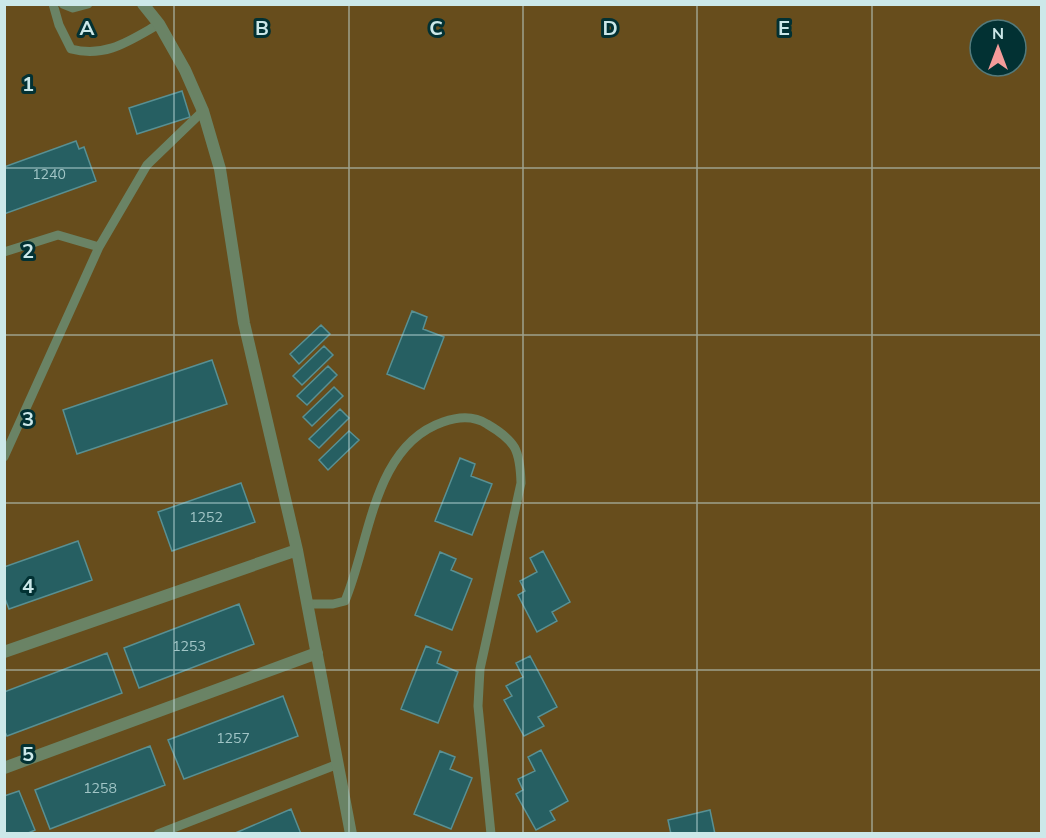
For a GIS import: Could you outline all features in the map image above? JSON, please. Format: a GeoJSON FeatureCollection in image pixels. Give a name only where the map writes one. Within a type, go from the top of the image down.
{"type":"FeatureCollection","features":[{"type":"Feature","properties":{"kind":"street"},"geometry":{"type":"LineString","coordinates":[[142,4],[159,24],[185,70],[203,111],[220,169],[244,323],[297,550],[351,834]]}},
{"type":"Feature","properties":{"kind":"street"},"geometry":{"type":"LineString","coordinates":[[4,652],[297,550]]}},
{"type":"Feature","properties":{"kind":"street"},"geometry":{"type":"LineString","coordinates":[[4,768],[317,653]]}},
{"type":"Feature","properties":{"kind":"lane"},"geometry":{"type":"LineString","coordinates":[[53,4],[59,25],[71,49],[87,53],[116,48],[159,24]]}},
{"type":"Feature","properties":{"kind":"lane"},"geometry":{"type":"LineString","coordinates":[[63,4],[73,8],[88,4]]}},
{"type":"Feature","properties":{"kind":"lane"},"geometry":{"type":"LineString","coordinates":[[4,457],[99,247],[147,165],[203,111]]}},
{"type":"Feature","properties":{"kind":"lane"},"geometry":{"type":"LineString","coordinates":[[4,252],[58,235],[99,247]]}},
{"type":"Feature","properties":{"kind":"lane"},"geometry":{"type":"LineString","coordinates":[[307,604],[333,604],[345,600],[385,480],[401,452],[418,434],[458,417],[482,421],[505,435],[520,458],[521,483],[480,669],[478,706],[491,834]]}},
{"type":"Feature","properties":{"kind":"lane"},"geometry":{"type":"LineString","coordinates":[[158,834],[338,764]]}},
{"type":"Feature","properties":{"kind":"shaded area"},"geometry":{"type":"Polygon","coordinates":[[[5,5],[1041,5],[1041,833],[5,833],[5,5]]]}},
{"type":"Feature","properties":{"kind":"building"},"geometry":{"type":"Polygon","coordinates":[[[182,91],[190,117],[137,134],[129,108],[182,91]]]}},
{"type":"Feature","properties":{"kind":"building"},"geometry":{"type":"Polygon","coordinates":[[[76,141],[79,149],[84,147],[96,181],[4,214],[4,167],[76,141]]]}},
{"type":"Feature","properties":{"kind":"building"},"geometry":{"type":"Polygon","coordinates":[[[412,311],[427,317],[423,329],[444,337],[424,389],[387,374],[412,311]]]}},
{"type":"Feature","properties":{"kind":"building"},"geometry":{"type":"Polygon","coordinates":[[[321,325],[330,334],[299,364],[290,354],[321,325]]]}},
{"type":"Feature","properties":{"kind":"building"},"geometry":{"type":"Polygon","coordinates":[[[324,346],[333,355],[302,385],[293,376],[324,346]]]}},
{"type":"Feature","properties":{"kind":"building"},"geometry":{"type":"Polygon","coordinates":[[[212,360],[227,404],[77,454],[63,410],[212,360]]]}},
{"type":"Feature","properties":{"kind":"building"},"geometry":{"type":"Polygon","coordinates":[[[328,366],[337,375],[307,405],[297,396],[328,366]]]}},
{"type":"Feature","properties":{"kind":"building"},"geometry":{"type":"Polygon","coordinates":[[[334,387],[343,396],[312,426],[303,417],[334,387]]]}},
{"type":"Feature","properties":{"kind":"building"},"geometry":{"type":"Polygon","coordinates":[[[340,409],[349,418],[319,448],[309,439],[340,409]]]}},
{"type":"Feature","properties":{"kind":"building"},"geometry":{"type":"Polygon","coordinates":[[[349,431],[359,440],[328,470],[319,460],[349,431]]]}},
{"type":"Feature","properties":{"kind":"building"},"geometry":{"type":"Polygon","coordinates":[[[460,458],[475,464],[471,476],[492,484],[472,535],[435,521],[460,458]]]}},
{"type":"Feature","properties":{"kind":"building"},"geometry":{"type":"Polygon","coordinates":[[[241,483],[255,522],[172,551],[158,512],[241,483]]]}},
{"type":"Feature","properties":{"kind":"building"},"geometry":{"type":"Polygon","coordinates":[[[78,541],[92,580],[9,609],[4,596],[4,567],[78,541]]]}},
{"type":"Feature","properties":{"kind":"building"},"geometry":{"type":"Polygon","coordinates":[[[543,551],[570,602],[552,612],[557,621],[537,632],[518,595],[525,591],[520,581],[537,572],[530,558],[543,551]]]}},
{"type":"Feature","properties":{"kind":"building"},"geometry":{"type":"Polygon","coordinates":[[[440,552],[456,559],[451,570],[472,579],[452,630],[415,615],[440,552]]]}},
{"type":"Feature","properties":{"kind":"building"},"geometry":{"type":"Polygon","coordinates":[[[239,604],[254,644],[139,688],[124,648],[239,604]]]}},
{"type":"Feature","properties":{"kind":"building"},"geometry":{"type":"Polygon","coordinates":[[[426,646],[441,652],[437,663],[458,672],[438,723],[401,709],[426,646]]]}},
{"type":"Feature","properties":{"kind":"building"},"geometry":{"type":"Polygon","coordinates":[[[107,653],[122,693],[7,736],[4,730],[4,692],[107,653]]]}},
{"type":"Feature","properties":{"kind":"building"},"geometry":{"type":"Polygon","coordinates":[[[530,656],[557,707],[538,717],[544,726],[524,736],[504,700],[512,696],[506,686],[523,677],[516,663],[530,656]]]}},
{"type":"Feature","properties":{"kind":"building"},"geometry":{"type":"Polygon","coordinates":[[[283,696],[298,736],[184,779],[168,740],[283,696]]]}},
{"type":"Feature","properties":{"kind":"building"},"geometry":{"type":"Polygon","coordinates":[[[150,746],[165,785],[50,829],[35,790],[150,746]]]}},
{"type":"Feature","properties":{"kind":"building"},"geometry":{"type":"Polygon","coordinates":[[[541,750],[568,801],[550,811],[555,820],[536,830],[516,794],[523,790],[518,779],[535,771],[528,757],[541,750]]]}},
{"type":"Feature","properties":{"kind":"building"},"geometry":{"type":"Polygon","coordinates":[[[440,751],[455,757],[450,769],[472,778],[451,829],[414,814],[440,751]]]}},
{"type":"Feature","properties":{"kind":"building"},"geometry":{"type":"Polygon","coordinates":[[[19,791],[35,830],[26,834],[4,834],[4,796],[19,791]]]}},
{"type":"Feature","properties":{"kind":"building"},"geometry":{"type":"Polygon","coordinates":[[[291,809],[301,834],[233,834],[291,809]]]}},
{"type":"Feature","properties":{"kind":"building"},"geometry":{"type":"Polygon","coordinates":[[[710,810],[715,834],[671,834],[668,820],[710,810]]]}}]}
